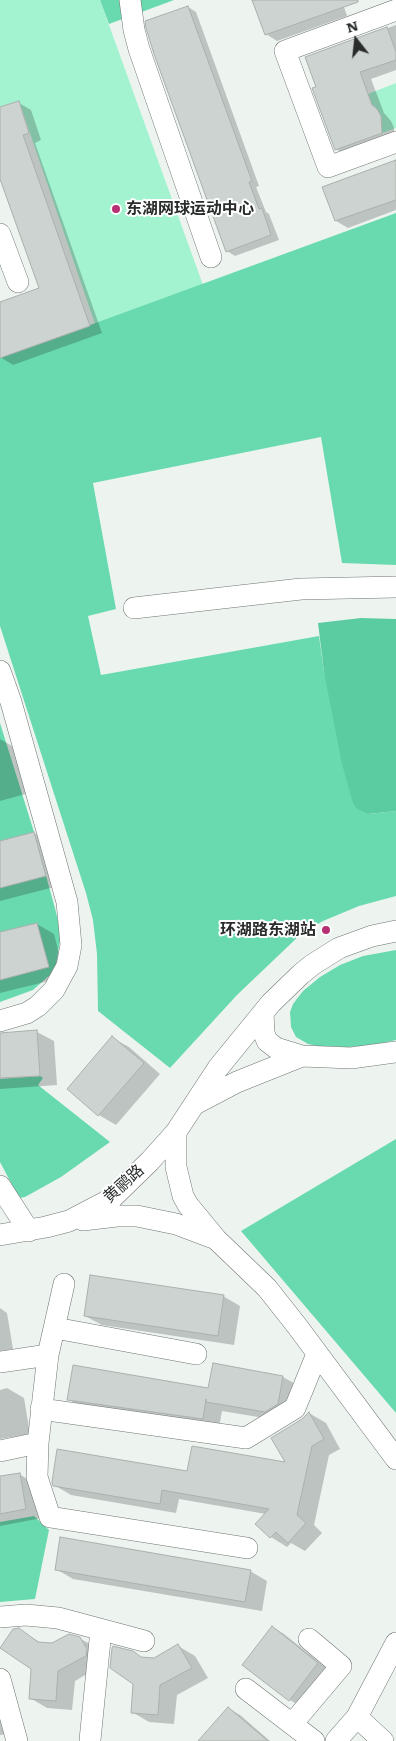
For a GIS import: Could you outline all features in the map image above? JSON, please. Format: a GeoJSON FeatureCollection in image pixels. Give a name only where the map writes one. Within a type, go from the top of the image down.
{"type":"FeatureCollection","features":[{"type":"Feature","properties":{"kind":"street"},"geometry":{"type":"LineString","coordinates":[[130,0],[139,49],[211,257]]}},
{"type":"Feature","properties":{"kind":"street"},"geometry":{"type":"LineString","coordinates":[[394,0],[396,5]]}},
{"type":"Feature","properties":{"kind":"street"},"geometry":{"type":"LineString","coordinates":[[396,10],[285,51],[328,167],[396,142]]}},
{"type":"Feature","properties":{"kind":"street"},"geometry":{"type":"LineString","coordinates":[[0,234],[18,282]]}},
{"type":"Feature","properties":{"kind":"street"},"geometry":{"type":"LineString","coordinates":[[134,608],[301,589],[396,587]]}},
{"type":"Feature","properties":{"kind":"street"},"geometry":{"type":"LineString","coordinates":[[0,671],[11,702],[67,902],[71,945],[67,966],[54,990],[38,1006],[27,1013],[0,1021]]}},
{"type":"Feature","properties":{"kind":"street","name":"黄鹂路"},"geometry":{"type":"LineString","coordinates":[[0,1235],[29,1231],[69,1221],[100,1206],[121,1191],[176,1132],[218,1068],[263,1013],[300,974],[325,956],[354,942],[396,931]]}},
{"type":"Feature","properties":{"kind":"street"},"geometry":{"type":"LineString","coordinates":[[263,1013],[264,1033],[267,1041],[276,1048],[302,1056],[351,1058],[396,1052]]}},
{"type":"Feature","properties":{"kind":"street"},"geometry":{"type":"LineString","coordinates":[[196,1104],[237,1082],[302,1056]]}},
{"type":"Feature","properties":{"kind":"street"},"geometry":{"type":"LineString","coordinates":[[176,1132],[176,1167],[183,1196],[216,1239],[267,1288],[392,1454]]}},
{"type":"Feature","properties":{"kind":"street"},"geometry":{"type":"LineString","coordinates":[[0,1186],[29,1231]]}},
{"type":"Feature","properties":{"kind":"street"},"geometry":{"type":"LineString","coordinates":[[69,1221],[137,1216],[176,1224],[216,1239]]}},
{"type":"Feature","properties":{"kind":"street"},"geometry":{"type":"LineString","coordinates":[[64,1284],[48,1355],[38,1444],[38,1477],[50,1517],[247,1548]]}},
{"type":"Feature","properties":{"kind":"street"},"geometry":{"type":"LineString","coordinates":[[55,1328],[196,1354]]}},
{"type":"Feature","properties":{"kind":"street"},"geometry":{"type":"LineString","coordinates":[[41,1409],[246,1438],[296,1408],[317,1354]]}},
{"type":"Feature","properties":{"kind":"street"},"geometry":{"type":"LineString","coordinates":[[0,1362],[48,1355]]}},
{"type":"Feature","properties":{"kind":"street"},"geometry":{"type":"LineString","coordinates":[[0,1451],[38,1444]]}},
{"type":"Feature","properties":{"kind":"street"},"geometry":{"type":"LineString","coordinates":[[0,1617],[41,1616],[144,1641]]}},
{"type":"Feature","properties":{"kind":"street"},"geometry":{"type":"LineString","coordinates":[[90,1740],[101,1630]]}},
{"type":"Feature","properties":{"kind":"street"},"geometry":{"type":"LineString","coordinates":[[292,1724],[341,1666],[309,1639]]}},
{"type":"Feature","properties":{"kind":"street"},"geometry":{"type":"LineString","coordinates":[[336,1741],[357,1716],[396,1643]]}},
{"type":"Feature","properties":{"kind":"street"},"geometry":{"type":"LineString","coordinates":[[0,1679],[17,1741]]}},
{"type":"Feature","properties":{"kind":"street"},"geometry":{"type":"LineString","coordinates":[[246,1688],[314,1741]]}},
{"type":"Feature","properties":{"kind":"street"},"geometry":{"type":"LineString","coordinates":[[357,1716],[383,1741]]}},
{"type":"Feature","properties":{"kind":"shaded area","name":"东湖网球运动中心"},"geometry":{"type":"Polygon","coordinates":[[[0,0],[100,0],[203,285],[95,324],[19,101],[0,107],[0,0]]]}},
{"type":"Feature","properties":{"kind":"shaded area"},"geometry":{"type":"Polygon","coordinates":[[[100,0],[174,0],[109,24],[100,0]]]}},
{"type":"Feature","properties":{"kind":"shaded area"},"geometry":{"type":"Polygon","coordinates":[[[396,83],[396,128],[382,133],[381,116],[372,105],[368,94],[396,83]]]}},
{"type":"Feature","properties":{"kind":"shaded area"},"geometry":{"type":"Polygon","coordinates":[[[396,213],[396,565],[342,563],[321,437],[93,483],[116,609],[88,616],[101,675],[319,636],[324,672],[368,814],[396,811],[396,896],[359,906],[323,921],[301,934],[237,995],[170,1068],[98,1011],[97,954],[93,920],[0,626],[0,358],[396,213]]]}},
{"type":"Feature","properties":{"kind":"shaded area"},"geometry":{"type":"Polygon","coordinates":[[[361,618],[396,619],[396,811],[368,814],[356,808],[353,803],[342,764],[324,672],[318,623],[361,618]]]}},
{"type":"Feature","properties":{"kind":"shaded area"},"geometry":{"type":"Polygon","coordinates":[[[0,723],[34,832],[56,912],[60,940],[56,965],[51,974],[33,990],[0,1002],[0,723]]]}},
{"type":"Feature","properties":{"kind":"shaded area"},"geometry":{"type":"Polygon","coordinates":[[[396,950],[396,1040],[370,1046],[347,1047],[317,1046],[308,1044],[296,1037],[291,1027],[290,1012],[293,1004],[303,991],[320,977],[340,965],[363,956],[396,950]]]}},
{"type":"Feature","properties":{"kind":"shaded area"},"geometry":{"type":"Polygon","coordinates":[[[40,1076],[43,1078],[38,1085],[110,1142],[61,1177],[25,1197],[19,1198],[0,1162],[0,1079],[40,1076]]]}},
{"type":"Feature","properties":{"kind":"shaded area"},"geometry":{"type":"Polygon","coordinates":[[[396,1139],[396,1413],[241,1231],[396,1139]]]}},
{"type":"Feature","properties":{"kind":"shaded area"},"geometry":{"type":"Polygon","coordinates":[[[34,1516],[49,1530],[35,1599],[0,1602],[0,1522],[34,1516]]]}},
{"type":"Feature","properties":{"kind":"building"},"geometry":{"type":"Polygon","coordinates":[[[252,0],[358,0],[358,2],[265,35],[252,0]]]}},
{"type":"Feature","properties":{"kind":"building"},"geometry":{"type":"Polygon","coordinates":[[[188,6],[252,181],[249,182],[259,209],[262,208],[271,235],[226,252],[146,28],[145,21],[188,6]]]}},
{"type":"Feature","properties":{"kind":"building"},"geometry":{"type":"Polygon","coordinates":[[[387,27],[396,52],[396,60],[360,72],[372,105],[381,116],[382,133],[335,150],[312,88],[316,87],[305,57],[387,27]]]}},
{"type":"Feature","properties":{"kind":"building"},"geometry":{"type":"Polygon","coordinates":[[[19,101],[29,133],[23,135],[90,326],[0,358],[0,302],[39,288],[0,179],[0,107],[19,101]]]}},
{"type":"Feature","properties":{"kind":"building"},"geometry":{"type":"Polygon","coordinates":[[[396,160],[396,200],[335,221],[322,187],[396,160]]]}},
{"type":"Feature","properties":{"kind":"building"},"geometry":{"type":"Polygon","coordinates":[[[34,832],[46,876],[0,888],[0,841],[34,832]]]}},
{"type":"Feature","properties":{"kind":"building"},"geometry":{"type":"Polygon","coordinates":[[[37,923],[49,967],[0,980],[0,932],[37,923]]]}},
{"type":"Feature","properties":{"kind":"building"},"geometry":{"type":"Polygon","coordinates":[[[37,1030],[40,1076],[0,1078],[0,1033],[37,1030]]]}},
{"type":"Feature","properties":{"kind":"building"},"geometry":{"type":"Polygon","coordinates":[[[112,1036],[144,1063],[98,1116],[67,1089],[112,1036]]]}},
{"type":"Feature","properties":{"kind":"building"},"geometry":{"type":"Polygon","coordinates":[[[90,1275],[224,1295],[218,1336],[84,1316],[90,1275]]]}},
{"type":"Feature","properties":{"kind":"building"},"geometry":{"type":"Polygon","coordinates":[[[213,1363],[283,1376],[278,1404],[265,1412],[206,1402],[206,1399],[203,1419],[67,1400],[73,1365],[208,1388],[213,1363]]]}},
{"type":"Feature","properties":{"kind":"building"},"geometry":{"type":"Polygon","coordinates":[[[309,1412],[324,1439],[312,1446],[297,1515],[306,1523],[288,1543],[276,1532],[270,1538],[255,1524],[269,1509],[162,1490],[160,1504],[53,1486],[57,1449],[187,1471],[192,1446],[285,1462],[271,1438],[302,1419],[309,1412]]]}},
{"type":"Feature","properties":{"kind":"building"},"geometry":{"type":"Polygon","coordinates":[[[20,1473],[26,1509],[0,1514],[0,1476],[20,1473]]]}},
{"type":"Feature","properties":{"kind":"building"},"geometry":{"type":"Polygon","coordinates":[[[60,1537],[251,1570],[245,1602],[55,1570],[60,1537]]]}},
{"type":"Feature","properties":{"kind":"building"},"geometry":{"type":"Polygon","coordinates":[[[272,1626],[318,1663],[289,1701],[242,1665],[272,1626]]]}},
{"type":"Feature","properties":{"kind":"building"},"geometry":{"type":"Polygon","coordinates":[[[19,1628],[38,1642],[52,1643],[69,1634],[80,1637],[87,1649],[86,1656],[58,1671],[56,1701],[29,1699],[31,1669],[0,1648],[13,1629],[19,1628]]]}},
{"type":"Feature","properties":{"kind":"building"},"geometry":{"type":"Polygon","coordinates":[[[178,1644],[192,1668],[160,1685],[158,1715],[131,1713],[133,1684],[110,1668],[113,1646],[133,1651],[141,1657],[154,1658],[178,1644]]]}},
{"type":"Feature","properties":{"kind":"building"},"geometry":{"type":"Polygon","coordinates":[[[228,1707],[268,1741],[198,1741],[228,1707]]]}},
{"type":"Feature","properties":{"kind":"place","name":"东湖网球运动中心"},"geometry":{"type":"Point","coordinates":[116,209]}},
{"type":"Feature","properties":{"kind":"place","name":"环湖路东湖站"},"geometry":{"type":"Point","coordinates":[326,930]}}]}
